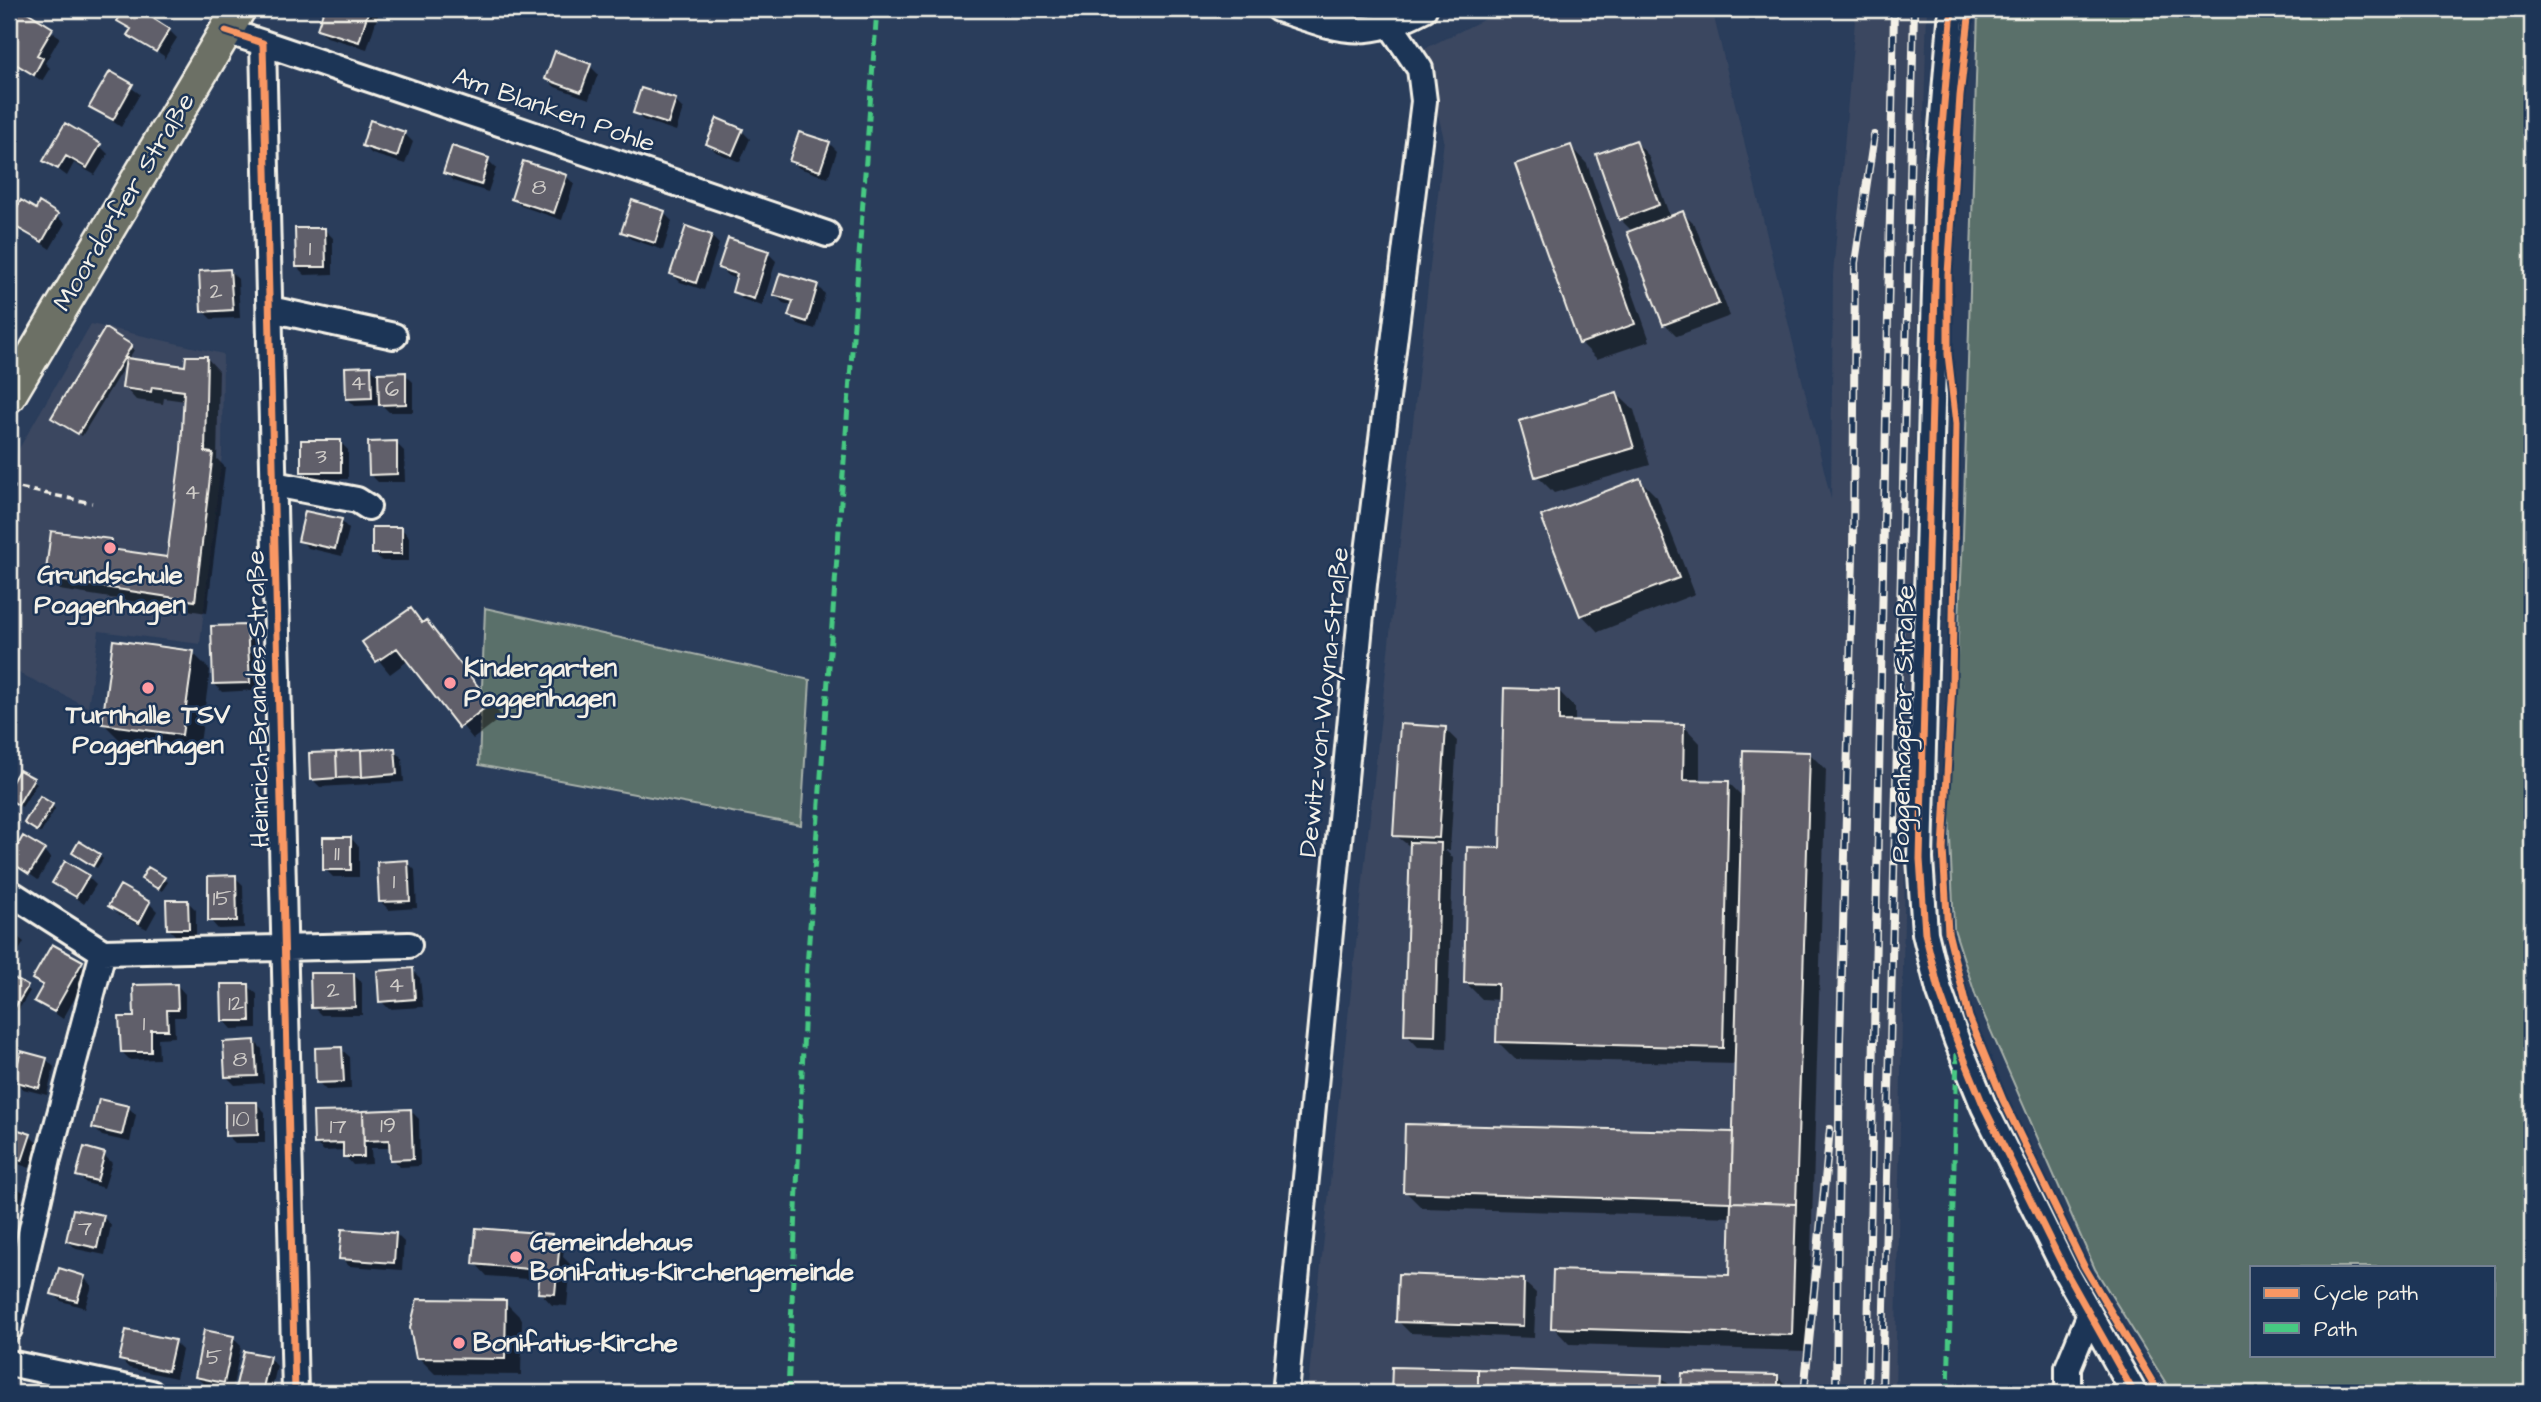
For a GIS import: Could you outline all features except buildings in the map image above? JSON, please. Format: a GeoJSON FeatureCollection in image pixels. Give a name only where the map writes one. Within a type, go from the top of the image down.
{"type":"FeatureCollection","features":[{"type":"Feature","properties":{"kind":"main road","name":"Moordorfer Straße"},"geometry":{"type":"LineString","coordinates":[[9,396],[232,20]]}},
{"type":"Feature","properties":{"kind":"street"},"geometry":{"type":"LineString","coordinates":[[1278,9],[1344,31],[1391,26],[1424,9]]}},
{"type":"Feature","properties":{"kind":"street","name":"Poggenhagener Straße"},"geometry":{"type":"LineString","coordinates":[[1952,9],[1938,175],[1920,859],[1925,933],[1939,990],[1984,1107],[2089,1316],[2134,1393]]}},
{"type":"Feature","properties":{"kind":"street"},"geometry":{"type":"LineString","coordinates":[[232,20],[262,43]]}},
{"type":"Feature","properties":{"kind":"street","name":"Dewitz-von-Woyna-Straße"},"geometry":{"type":"LineString","coordinates":[[1285,1393],[1364,584],[1424,101],[1420,69],[1391,26]]}},
{"type":"Feature","properties":{"kind":"street","name":"Am Blanken Pohle"},"geometry":{"type":"LineString","coordinates":[[262,43],[827,234]]}},
{"type":"Feature","properties":{"kind":"street","name":"Heinrich-Brandes-Straße"},"geometry":{"type":"LineString","coordinates":[[262,43],[295,1393]]}},
{"type":"Feature","properties":{"kind":"street"},"geometry":{"type":"LineString","coordinates":[[270,309],[394,336]]}},
{"type":"Feature","properties":{"kind":"street"},"geometry":{"type":"LineString","coordinates":[[274,484],[357,499],[368,507]]}},
{"type":"Feature","properties":{"kind":"street"},"geometry":{"type":"LineString","coordinates":[[9,892],[103,952],[409,945]]}},
{"type":"Feature","properties":{"kind":"street"},"geometry":{"type":"LineString","coordinates":[[9,1329],[18,1247],[103,952]]}},
{"type":"Feature","properties":{"kind":"street"},"geometry":{"type":"LineString","coordinates":[[2068,1393],[2068,1367],[2089,1316]]}},
{"type":"Feature","properties":{"kind":"street"},"geometry":{"type":"LineString","coordinates":[[9,1363],[150,1393]]}},
{"type":"Feature","properties":{"kind":"path"},"geometry":{"type":"LineString","coordinates":[[9,486],[92,503]]}},
{"type":"Feature","properties":{"kind":"shaded area"},"geometry":{"type":"Polygon","coordinates":[[[1505,9],[1712,9],[1831,499],[1833,274],[1856,9],[1927,9],[1909,652],[1895,1393],[1307,1393],[1444,139],[1422,50],[1505,9]]]}},
{"type":"Feature","properties":{"kind":"shaded area","name":"Grundschule Poggenhagen"},"geometry":{"type":"Polygon","coordinates":[[[91,324],[223,354],[222,454],[200,644],[99,631],[88,707],[9,668],[9,466],[91,324]]]}},
{"type":"Feature","properties":{"kind":"green space"},"geometry":{"type":"Polygon","coordinates":[[[1978,9],[2532,9],[2532,1393],[2172,1393],[2095,1269],[1976,997],[1954,929],[1949,814],[1963,538],[1978,9]]]}},
{"type":"Feature","properties":{"kind":"green space"},"geometry":{"type":"Polygon","coordinates":[[[485,608],[810,680],[801,825],[479,765],[485,608]]]}},
{"type":"Feature","properties":{"kind":"railway"},"geometry":{"type":"LineString","coordinates":[[1867,1393],[1894,9]]}},
{"type":"Feature","properties":{"kind":"railway"},"geometry":{"type":"LineString","coordinates":[[1882,1393],[1914,9]]}},
{"type":"Feature","properties":{"kind":"railway"},"geometry":{"type":"LineString","coordinates":[[1836,1393],[1840,1041],[1853,556],[1855,263],[1874,135]]}},
{"type":"Feature","properties":{"kind":"railway"},"geometry":{"type":"LineString","coordinates":[[1804,1393],[1830,1129]]}},
{"type":"Feature","properties":{"kind":"marked path"},"geometry":{"type":"LineString","coordinates":[[788,1393],[806,981],[877,9]]}},
{"type":"Feature","properties":{"kind":"marked path"},"geometry":{"type":"LineString","coordinates":[[1948,1393],[1957,1051]]}},
{"type":"Feature","properties":{"kind":"cycle path"},"geometry":{"type":"LineString","coordinates":[[1952,9],[1938,175],[1920,859],[1925,933],[1939,990],[1984,1107],[2067,1274],[2134,1393]]}},
{"type":"Feature","properties":{"kind":"cycle path"},"geometry":{"type":"LineString","coordinates":[[1970,9],[1960,96],[1948,274],[1948,354],[1956,424],[1952,684],[1943,849],[1948,932],[1969,1017],[2003,1100],[2084,1266],[2159,1393]]}},
{"type":"Feature","properties":{"kind":"cycle path"},"geometry":{"type":"LineString","coordinates":[[226,31],[263,43],[295,1393]]}},
{"type":"Feature","properties":{"kind":"place","name":"Grundschule Poggenhagen"},"geometry":{"type":"Point","coordinates":[110,548]}},
{"type":"Feature","properties":{"kind":"place","name":"Kindergarten Poggenhagen"},"geometry":{"type":"Point","coordinates":[450,683]}},
{"type":"Feature","properties":{"kind":"place","name":"Turnhalle TSV Poggenhagen"},"geometry":{"type":"Point","coordinates":[148,688]}},
{"type":"Feature","properties":{"kind":"place","name":"Gemeindehaus Bonifatius-Kirchengemeinde"},"geometry":{"type":"Point","coordinates":[516,1257]}},
{"type":"Feature","properties":{"kind":"place","name":"Bonifatius-Kirche"},"geometry":{"type":"Point","coordinates":[459,1343]}}]}
